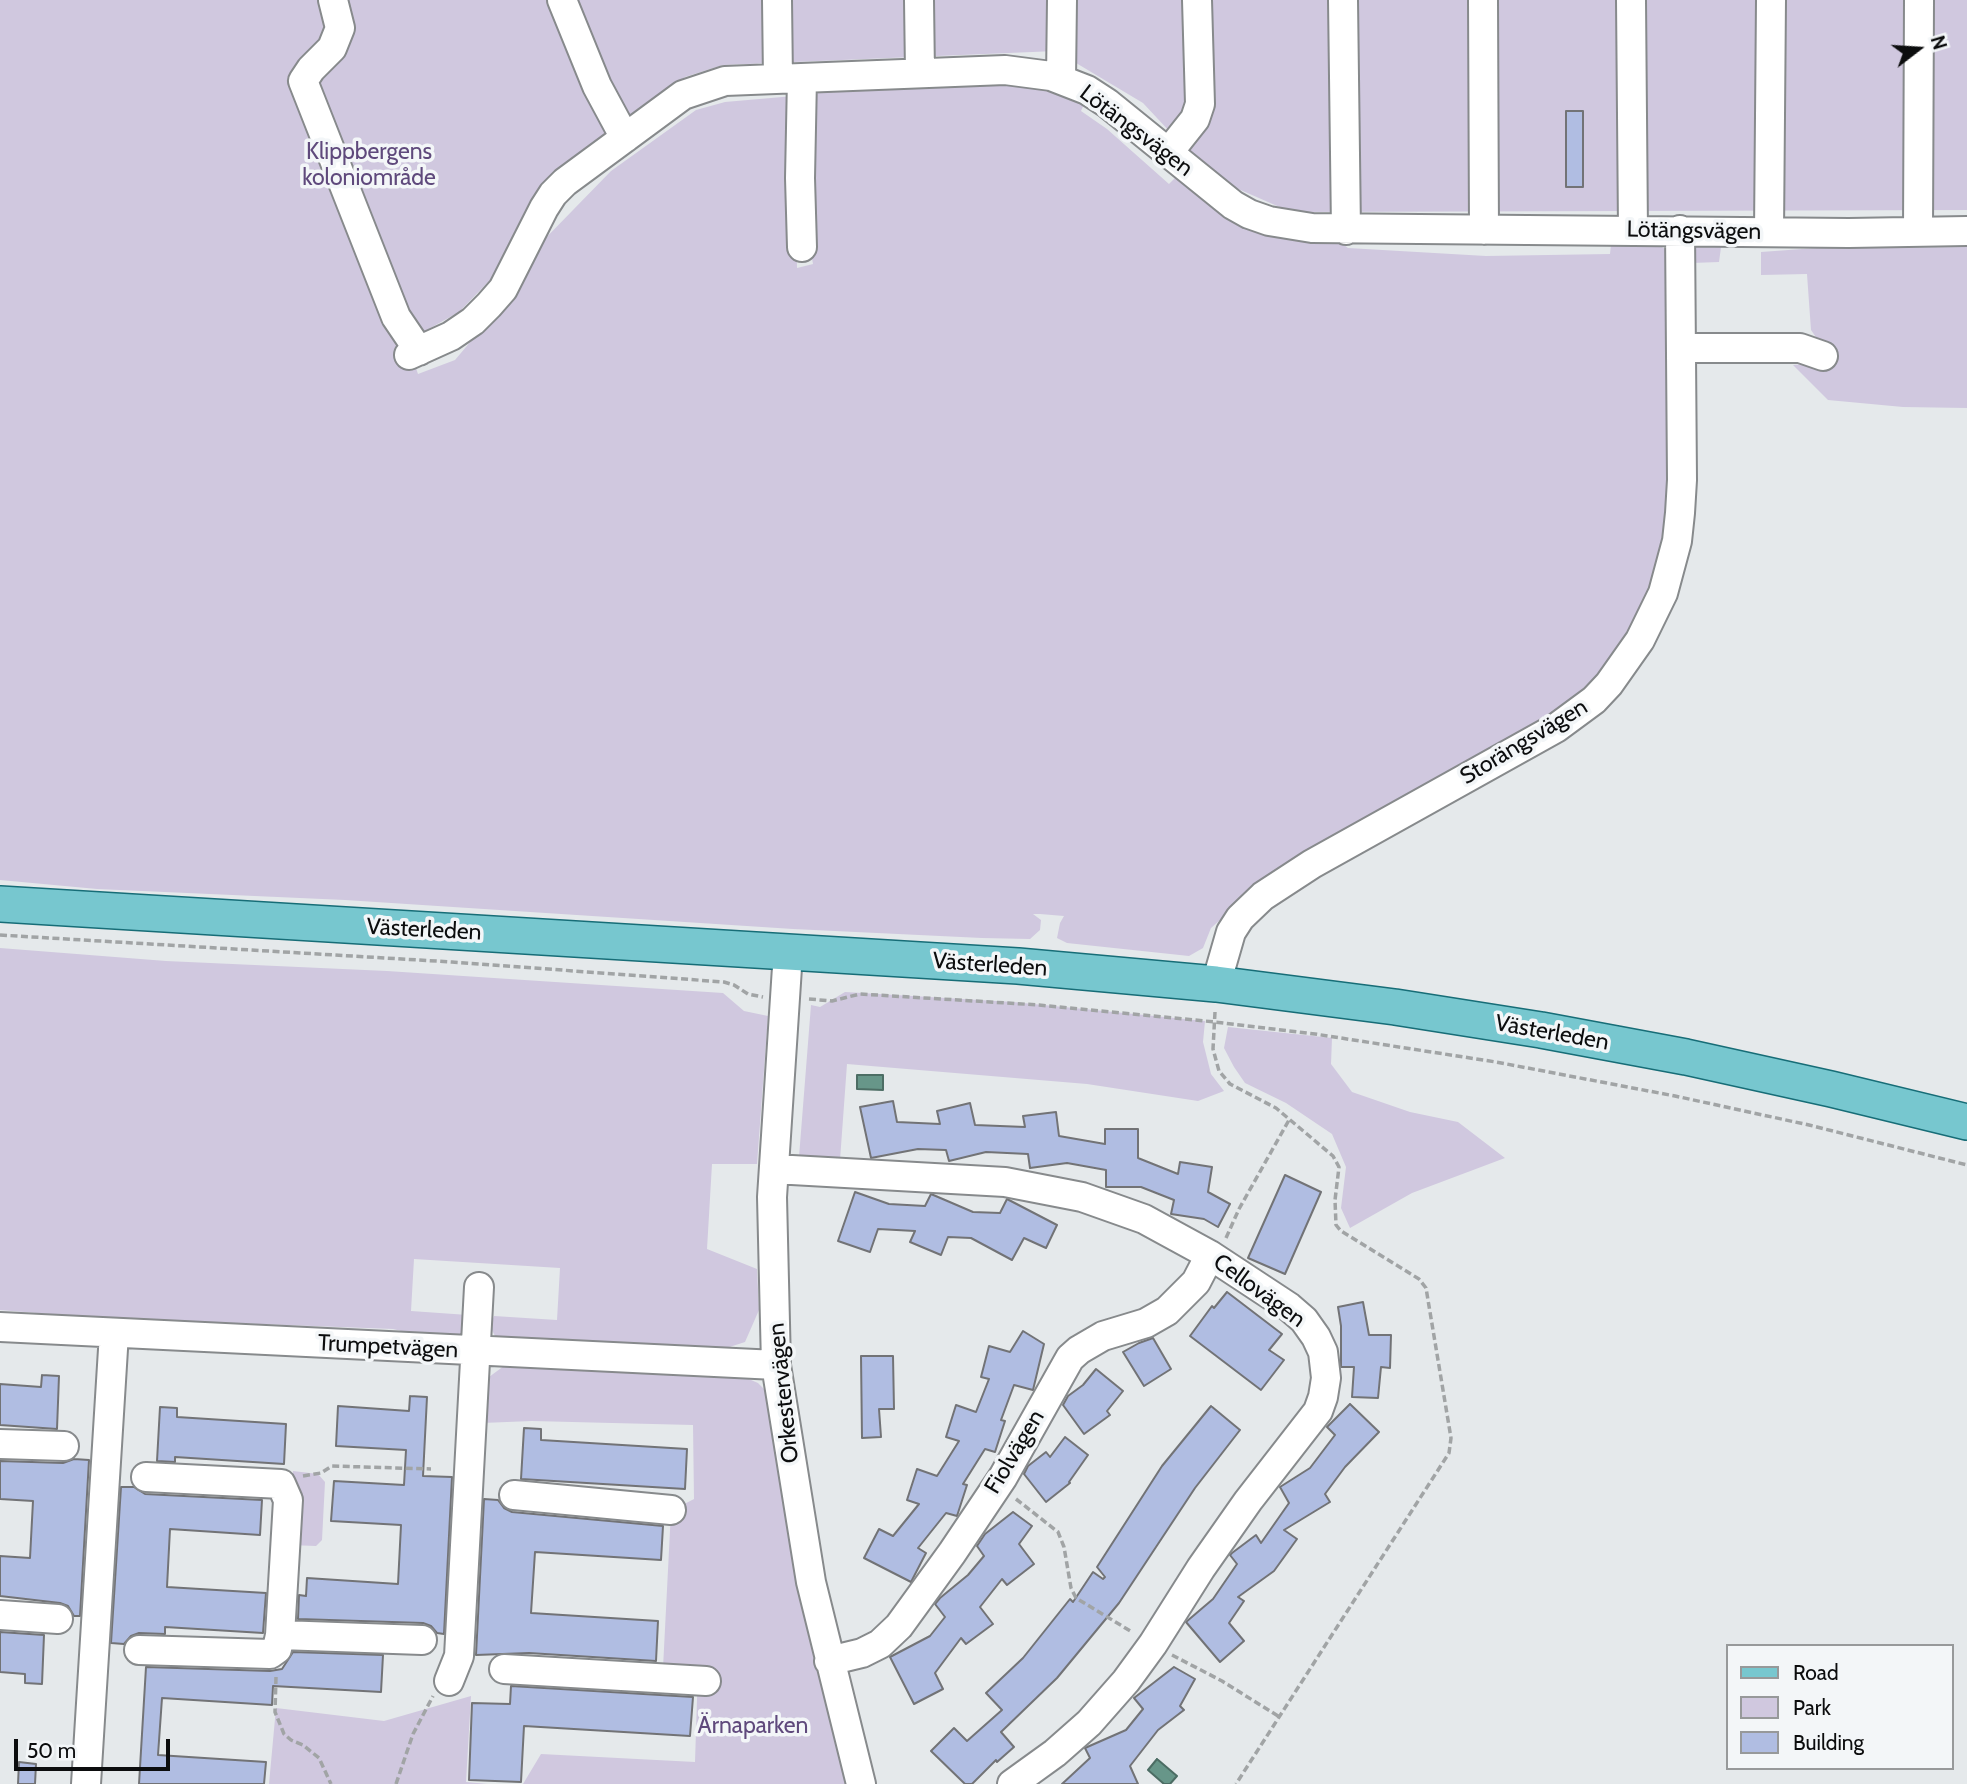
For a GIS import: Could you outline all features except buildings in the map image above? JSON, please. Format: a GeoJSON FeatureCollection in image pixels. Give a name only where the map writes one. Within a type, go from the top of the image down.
{"type":"FeatureCollection","features":[{"type":"Feature","properties":{"kind":"main road","name":"Västerleden"},"geometry":{"type":"LineString","coordinates":[[0,904],[1018,966],[1216,984],[1395,1007],[1541,1030],[1699,1060],[1967,1122]]}},
{"type":"Feature","properties":{"kind":"street","name":"Lötängsvägen"},"geometry":{"type":"LineString","coordinates":[[333,0],[340,28],[332,48],[311,69],[303,82],[414,353],[451,336],[473,321],[503,289],[553,194],[683,95],[725,81],[1004,70],[1061,79],[1087,90],[1107,103],[1233,205],[1250,214],[1290,225],[1346,230],[1967,231]]}},
{"type":"Feature","properties":{"kind":"street"},"geometry":{"type":"LineString","coordinates":[[562,0],[597,86],[625,138]]}},
{"type":"Feature","properties":{"kind":"street"},"geometry":{"type":"LineString","coordinates":[[777,0],[790,78],[800,178],[802,247]]}},
{"type":"Feature","properties":{"kind":"street"},"geometry":{"type":"LineString","coordinates":[[919,0],[920,73]]}},
{"type":"Feature","properties":{"kind":"street"},"geometry":{"type":"LineString","coordinates":[[1061,79],[1062,0]]}},
{"type":"Feature","properties":{"kind":"street"},"geometry":{"type":"LineString","coordinates":[[1168,153],[1195,119],[1200,104],[1197,0]]}},
{"type":"Feature","properties":{"kind":"street"},"geometry":{"type":"LineString","coordinates":[[1343,0],[1346,230]]}},
{"type":"Feature","properties":{"kind":"street"},"geometry":{"type":"LineString","coordinates":[[1483,0],[1484,230]]}},
{"type":"Feature","properties":{"kind":"street"},"geometry":{"type":"LineString","coordinates":[[1632,0],[1633,230]]}},
{"type":"Feature","properties":{"kind":"street"},"geometry":{"type":"LineString","coordinates":[[1769,232],[1770,0]]}},
{"type":"Feature","properties":{"kind":"street"},"geometry":{"type":"LineString","coordinates":[[1918,232],[1919,0]]}},
{"type":"Feature","properties":{"kind":"street","name":"Storängsvägen"},"geometry":{"type":"LineString","coordinates":[[1216,984],[1231,932],[1240,918],[1263,896],[1312,864],[1556,728],[1609,684],[1640,640],[1663,593],[1677,541],[1682,480],[1680,230]]}},
{"type":"Feature","properties":{"kind":"street"},"geometry":{"type":"LineString","coordinates":[[1681,348],[1800,348],[1823,356]]}},
{"type":"Feature","properties":{"kind":"street","name":"Orkestervägen"},"geometry":{"type":"LineString","coordinates":[[789,952],[772,1197],[776,1366],[811,1582],[861,1784]]}},
{"type":"Feature","properties":{"kind":"street","name":"Cellovägen"},"geometry":{"type":"LineString","coordinates":[[774,1169],[972,1180],[1023,1185],[1082,1197],[1144,1219],[1210,1255],[1289,1307],[1304,1320],[1323,1352],[1326,1378],[1324,1397],[1310,1424],[1248,1502],[1201,1568],[1153,1644],[1126,1681],[1089,1723],[1055,1753],[1012,1784]]}},
{"type":"Feature","properties":{"kind":"street","name":"Fiolvägen"},"geometry":{"type":"LineString","coordinates":[[829,1661],[862,1653],[889,1636],[952,1553],[996,1487],[1070,1359],[1079,1350],[1103,1336],[1146,1323],[1167,1311],[1196,1282],[1210,1255]]}},
{"type":"Feature","properties":{"kind":"street"},"geometry":{"type":"LineString","coordinates":[[449,1681],[459,1656],[480,1287]]}},
{"type":"Feature","properties":{"kind":"street","name":"Trumpetvägen"},"geometry":{"type":"LineString","coordinates":[[0,1326],[114,1334],[776,1366]]}},
{"type":"Feature","properties":{"kind":"street"},"geometry":{"type":"LineString","coordinates":[[86,1784],[114,1334]]}},
{"type":"Feature","properties":{"kind":"street"},"geometry":{"type":"LineString","coordinates":[[0,1444],[64,1446]]}},
{"type":"Feature","properties":{"kind":"street"},"geometry":{"type":"LineString","coordinates":[[139,1650],[270,1654],[278,1642],[288,1500],[281,1484],[146,1477]]}},
{"type":"Feature","properties":{"kind":"street"},"geometry":{"type":"LineString","coordinates":[[514,1495],[671,1510]]}},
{"type":"Feature","properties":{"kind":"street"},"geometry":{"type":"LineString","coordinates":[[0,1615],[58,1619]]}},
{"type":"Feature","properties":{"kind":"street"},"geometry":{"type":"LineString","coordinates":[[278,1642],[422,1640]]}},
{"type":"Feature","properties":{"kind":"street"},"geometry":{"type":"LineString","coordinates":[[505,1669],[705,1681]]}},
{"type":"Feature","properties":{"kind":"path"},"geometry":{"type":"LineString","coordinates":[[0,935],[615,973],[724,982],[756,996],[832,1001],[860,994],[1039,1005],[1215,1022],[1406,1047],[1586,1078],[1810,1125],[1967,1165]]}},
{"type":"Feature","properties":{"kind":"path"},"geometry":{"type":"LineString","coordinates":[[1216,984],[1213,1049],[1219,1071],[1230,1084],[1276,1108],[1333,1156],[1339,1167],[1335,1200],[1336,1225],[1341,1231],[1419,1279],[1426,1288],[1451,1438],[1449,1453],[1236,1784]]}},
{"type":"Feature","properties":{"kind":"path"},"geometry":{"type":"LineString","coordinates":[[1210,1255],[1223,1244],[1239,1209],[1289,1120]]}},
{"type":"Feature","properties":{"kind":"path"},"geometry":{"type":"LineString","coordinates":[[281,1484],[332,1466],[432,1469]]}},
{"type":"Feature","properties":{"kind":"path"},"geometry":{"type":"LineString","coordinates":[[996,1487],[1058,1532],[1064,1547],[1071,1588],[1076,1598],[1278,1716]]}},
{"type":"Feature","properties":{"kind":"path"},"geometry":{"type":"LineString","coordinates":[[278,1642],[275,1712],[284,1734],[319,1758],[331,1784]]}},
{"type":"Feature","properties":{"kind":"path"},"geometry":{"type":"LineString","coordinates":[[396,1784],[420,1717],[436,1693],[449,1681]]}},
{"type":"Feature","properties":{"kind":"green space","name":"Klippbergens koloniområde"},"geometry":{"type":"Polygon","coordinates":[[[0,0],[1967,0],[1967,210],[1291,212],[1213,178],[1143,103],[1056,51],[723,65],[685,77],[605,136],[492,278],[459,312],[406,338],[418,374],[455,360],[515,289],[535,249],[611,171],[696,110],[725,102],[794,96],[797,268],[813,264],[804,213],[813,93],[840,85],[1014,78],[1087,97],[1081,111],[1107,129],[1169,184],[1177,176],[1329,234],[1348,248],[1486,256],[1610,254],[1612,235],[1644,237],[1667,250],[1674,465],[1666,549],[1646,610],[1616,661],[1583,695],[1541,727],[1268,877],[1211,928],[1203,948],[1189,956],[1067,943],[1057,938],[1064,916],[1040,914],[1033,914],[1041,920],[1040,930],[1030,939],[982,938],[793,929],[345,900],[97,889],[0,880],[0,0]]]}},
{"type":"Feature","properties":{"kind":"green space"},"geometry":{"type":"Polygon","coordinates":[[[1722,240],[1719,262],[1691,263],[1696,243],[1722,240]]]}},
{"type":"Feature","properties":{"kind":"green space"},"geometry":{"type":"Polygon","coordinates":[[[1967,247],[1967,408],[1903,407],[1828,400],[1793,365],[1833,362],[1811,330],[1807,274],[1761,275],[1761,252],[1816,248],[1967,247]]]}},
{"type":"Feature","properties":{"kind":"green space"},"geometry":{"type":"Polygon","coordinates":[[[0,948],[166,961],[387,971],[723,993],[744,1011],[768,1016],[757,1164],[712,1164],[707,1249],[757,1269],[759,1310],[745,1342],[714,1352],[511,1340],[495,1336],[490,1326],[494,1316],[557,1320],[560,1268],[414,1259],[411,1311],[468,1315],[467,1328],[462,1334],[454,1337],[418,1335],[393,1329],[98,1318],[0,1310],[0,948]]]}},
{"type":"Feature","properties":{"kind":"green space"},"geometry":{"type":"Polygon","coordinates":[[[845,992],[1013,1002],[1205,1021],[1203,1042],[1211,1074],[1224,1091],[1198,1101],[1087,1084],[847,1064],[840,1160],[799,1157],[811,1005],[820,1007],[845,992]]]}},
{"type":"Feature","properties":{"kind":"green space"},"geometry":{"type":"Polygon","coordinates":[[[1228,1027],[1332,1038],[1331,1064],[1352,1092],[1410,1112],[1458,1122],[1505,1158],[1412,1193],[1350,1228],[1341,1208],[1346,1167],[1332,1134],[1286,1103],[1245,1083],[1224,1048],[1228,1027]]]}},
{"type":"Feature","properties":{"kind":"green space","name":"Ärnaparken"},"geometry":{"type":"Polygon","coordinates":[[[508,1363],[744,1377],[758,1383],[771,1396],[846,1784],[523,1784],[541,1754],[695,1762],[698,1669],[663,1668],[671,1511],[694,1499],[693,1425],[532,1421],[482,1423],[489,1377],[508,1363]]]}},
{"type":"Feature","properties":{"kind":"green space"},"geometry":{"type":"Polygon","coordinates":[[[293,1471],[318,1474],[325,1482],[322,1540],[316,1546],[290,1545],[293,1471]]]}},
{"type":"Feature","properties":{"kind":"green space"},"geometry":{"type":"Polygon","coordinates":[[[471,1696],[466,1782],[488,1784],[269,1784],[276,1708],[384,1721],[471,1696]]]}},
{"type":"Feature","properties":{"kind":"shaded area"},"geometry":{"type":"Polygon","coordinates":[[[857,1075],[883,1075],[883,1090],[857,1089],[857,1075]]]}},
{"type":"Feature","properties":{"kind":"shaded area"},"geometry":{"type":"Polygon","coordinates":[[[1157,1759],[1177,1776],[1170,1784],[1164,1784],[1148,1770],[1157,1759]]]}}]}
